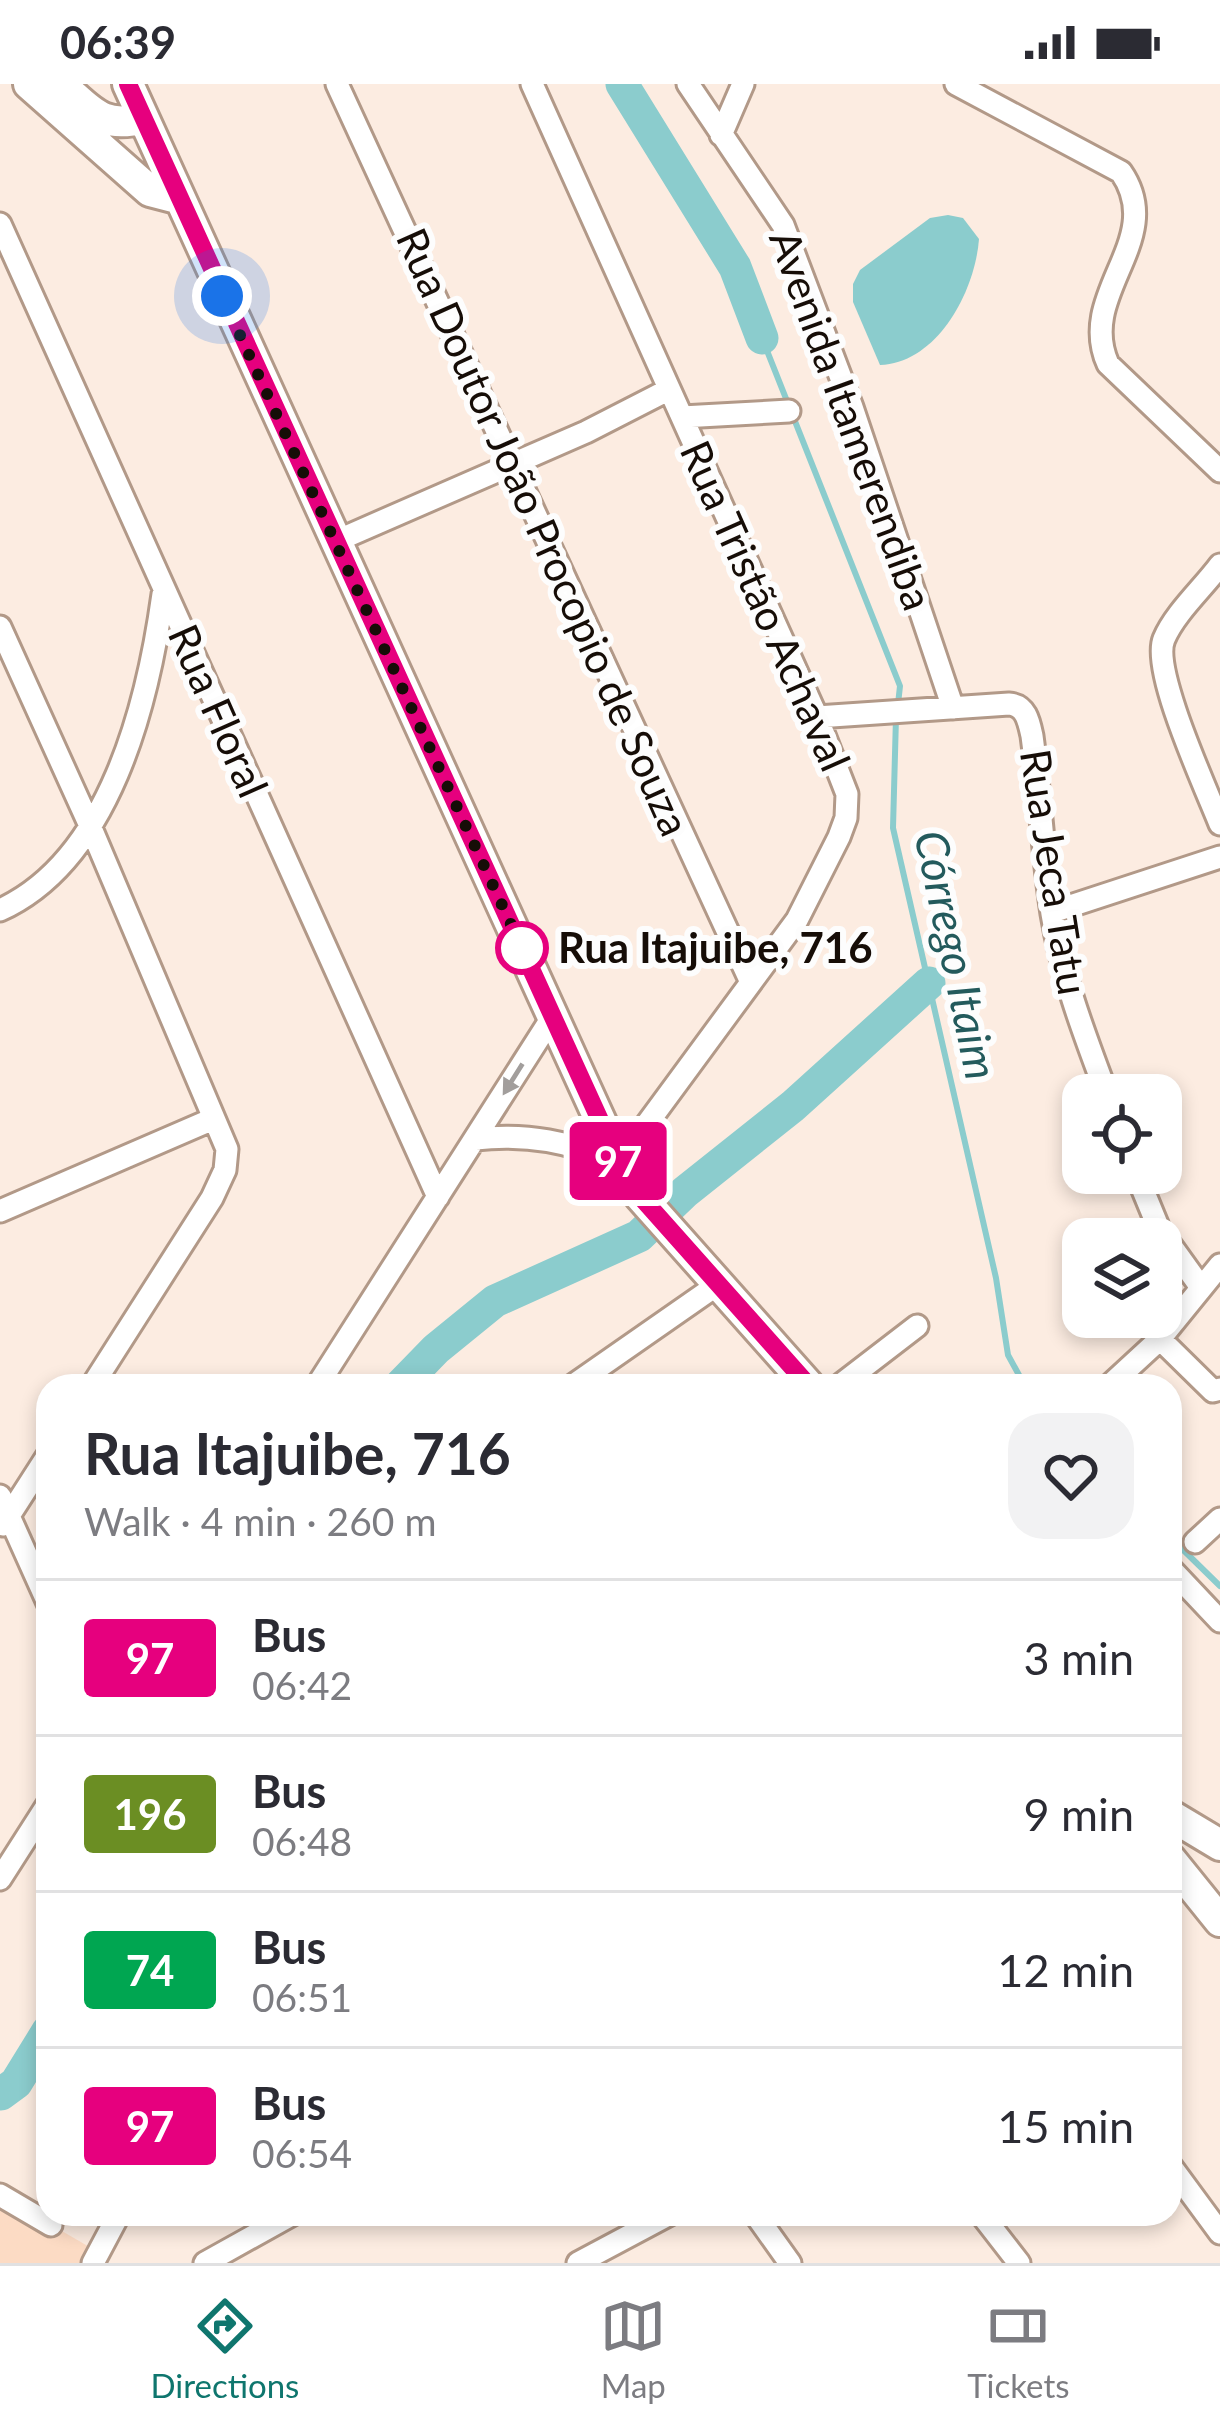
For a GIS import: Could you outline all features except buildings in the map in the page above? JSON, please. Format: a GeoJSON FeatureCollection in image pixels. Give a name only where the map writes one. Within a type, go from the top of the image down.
{"type":"FeatureCollection","features":[{"type":"Feature","properties":{"kind":"main road"},"geometry":{"type":"LineString","coordinates":[[29,84],[150,190],[177,198]]}},
{"type":"Feature","properties":{"kind":"main road"},"geometry":{"type":"LineString","coordinates":[[60,84],[103,121],[126,123],[143,118]]}},
{"type":"Feature","properties":{"kind":"main road"},"geometry":{"type":"LineString","coordinates":[[128,84],[619,1162],[640,1196],[798,1374]]}},
{"type":"Feature","properties":{"kind":"main road"},"geometry":{"type":"LineString","coordinates":[[1182,1840],[1220,1845]]}},
{"type":"Feature","properties":{"kind":"main road"},"geometry":{"type":"LineString","coordinates":[[1182,1843],[1220,1857]]}},
{"type":"Feature","properties":{"kind":"main road"},"geometry":{"type":"LineString","coordinates":[[1182,1859],[1220,1921]]}},
{"type":"Feature","properties":{"kind":"street","name":"Rua Doutor João Procopio de Souza"},"geometry":{"type":"LineString","coordinates":[[337,84],[749,980]]}},
{"type":"Feature","properties":{"kind":"street","name":"Rua Tristão Achaval"},"geometry":{"type":"LineString","coordinates":[[532,84],[817,717],[847,794],[846,818],[797,920],[619,1162]]}},
{"type":"Feature","properties":{"kind":"street","name":"Avenida Itamerendiba"},"geometry":{"type":"LineString","coordinates":[[688,84],[783,225],[852,407],[952,707]]}},
{"type":"Feature","properties":{"kind":"street"},"geometry":{"type":"LineString","coordinates":[[721,135],[743,84]]}},
{"type":"Feature","properties":{"kind":"street"},"geometry":{"type":"LineString","coordinates":[[956,84],[1121,172],[1136,200],[1137,223],[1108,296],[1100,346],[1108,364],[1220,470]]}},
{"type":"Feature","properties":{"kind":"street","name":"Rua Floral"},"geometry":{"type":"LineString","coordinates":[[0,224],[438,1197]]}},
{"type":"Feature","properties":{"kind":"street"},"geometry":{"type":"LineString","coordinates":[[334,542],[668,391]]}},
{"type":"Feature","properties":{"kind":"street"},"geometry":{"type":"LineString","coordinates":[[682,417],[788,411]]}},
{"type":"Feature","properties":{"kind":"street"},"geometry":{"type":"LineString","coordinates":[[1220,565],[1166,634],[1160,651],[1166,683],[1220,824]]}},
{"type":"Feature","properties":{"kind":"street"},"geometry":{"type":"LineString","coordinates":[[0,910],[44,885],[91,828],[128,745],[153,667],[164,590]]}},
{"type":"Feature","properties":{"kind":"street"},"geometry":{"type":"LineString","coordinates":[[0,627],[227,1149],[225,1170],[212,1198],[100,1374]]}},
{"type":"Feature","properties":{"kind":"street","name":"Rua Jeca Tatu"},"geometry":{"type":"LineString","coordinates":[[817,717],[1014,704],[1029,720],[1052,912],[1070,996],[1099,1074]]}},
{"type":"Feature","properties":{"kind":"street"},"geometry":{"type":"LineString","coordinates":[[1052,912],[1220,857]]}},
{"type":"Feature","properties":{"kind":"street"},"geometry":{"type":"LineString","coordinates":[[324,1374],[551,1019]]}},
{"type":"Feature","properties":{"kind":"street"},"geometry":{"type":"LineString","coordinates":[[0,1211],[214,1119]]}},
{"type":"Feature","properties":{"kind":"street"},"geometry":{"type":"LineString","coordinates":[[475,1139],[540,1137],[619,1162]]}},
{"type":"Feature","properties":{"kind":"street"},"geometry":{"type":"LineString","coordinates":[[1145,1194],[1159,1229],[1200,1286]]}},
{"type":"Feature","properties":{"kind":"street"},"geometry":{"type":"LineString","coordinates":[[1122,1374],[1160,1339],[1220,1264]]}},
{"type":"Feature","properties":{"kind":"street"},"geometry":{"type":"LineString","coordinates":[[589,1374],[717,1285]]}},
{"type":"Feature","properties":{"kind":"street"},"geometry":{"type":"LineString","coordinates":[[855,1374],[917,1326]]}},
{"type":"Feature","properties":{"kind":"street"},"geometry":{"type":"LineString","coordinates":[[1160,1339],[1213,1390],[1220,1389]]}},
{"type":"Feature","properties":{"kind":"street"},"geometry":{"type":"LineString","coordinates":[[36,1471],[3,1514],[36,1579]]}},
{"type":"Feature","properties":{"kind":"street"},"geometry":{"type":"LineString","coordinates":[[1196,1542],[1220,1519]]}},
{"type":"Feature","properties":{"kind":"street"},"geometry":{"type":"LineString","coordinates":[[1182,1581],[1220,1621]]}},
{"type":"Feature","properties":{"kind":"street"},"geometry":{"type":"LineString","coordinates":[[0,1879],[36,1823]]}},
{"type":"Feature","properties":{"kind":"street"},"geometry":{"type":"LineString","coordinates":[[1182,2182],[1220,2234]]}},
{"type":"Feature","properties":{"kind":"street"},"geometry":{"type":"LineString","coordinates":[[0,2195],[36,2215]]}},
{"type":"Feature","properties":{"kind":"street"},"geometry":{"type":"LineString","coordinates":[[93,2263],[113,2226]]}},
{"type":"Feature","properties":{"kind":"street"},"geometry":{"type":"LineString","coordinates":[[205,2263],[271,2226]]}},
{"type":"Feature","properties":{"kind":"street"},"geometry":{"type":"LineString","coordinates":[[578,2263],[647,2226]]}},
{"type":"Feature","properties":{"kind":"street"},"geometry":{"type":"LineString","coordinates":[[764,2226],[790,2263]]}},
{"type":"Feature","properties":{"kind":"street"},"geometry":{"type":"LineString","coordinates":[[990,2226],[1019,2263]]}},
{"type":"Feature","properties":{"kind":"shaded area"},"geometry":{"type":"Polygon","coordinates":[[[0,2195],[36,2216],[36,2226],[53,2226],[98,2252],[92,2263],[0,2263],[0,2195]]]}},
{"type":"Feature","properties":{"kind":"water"},"geometry":{"type":"Polygon","coordinates":[[[930,218],[963,218],[979,239],[961,302],[919,352],[880,365],[853,302],[853,284],[860,270],[930,218]]]}},
{"type":"Feature","properties":{"kind":"waterway"},"geometry":{"type":"LineString","coordinates":[[622,84],[735,267],[762,338]]}},
{"type":"Feature","properties":{"kind":"waterway","name":"Córrego Itaim"},"geometry":{"type":"LineString","coordinates":[[762,338],[900,686],[898,704]]}},
{"type":"Feature","properties":{"kind":"waterway","name":"Córrego Itaim"},"geometry":{"type":"LineString","coordinates":[[896,717],[893,828],[996,1278],[1008,1355],[1018,1374]]}},
{"type":"Feature","properties":{"kind":"waterway"},"geometry":{"type":"LineString","coordinates":[[412,1374],[495,1301],[639,1236],[929,983]]}},
{"type":"Feature","properties":{"kind":"waterway"},"geometry":{"type":"LineString","coordinates":[[1182,1549],[1220,1586]]}},
{"type":"Feature","properties":{"kind":"waterway"},"geometry":{"type":"LineString","coordinates":[[1,2094],[16,2083],[36,2050]]}},
{"type":"Feature","properties":{"kind":"bus line","name":"97"},"geometry":{"type":"LineString","coordinates":[[128,84],[619,1162],[640,1196],[798,1374]]}},
{"type":"Feature","properties":{"kind":"place","name":"Rua Itajuibe, 716"},"geometry":{"type":"Point","coordinates":[522,948]}},
{"type":"Feature","properties":{"kind":"route"},"geometry":{"type":"LineString","coordinates":[[222,296],[525,955],[522,948]]}}]}
